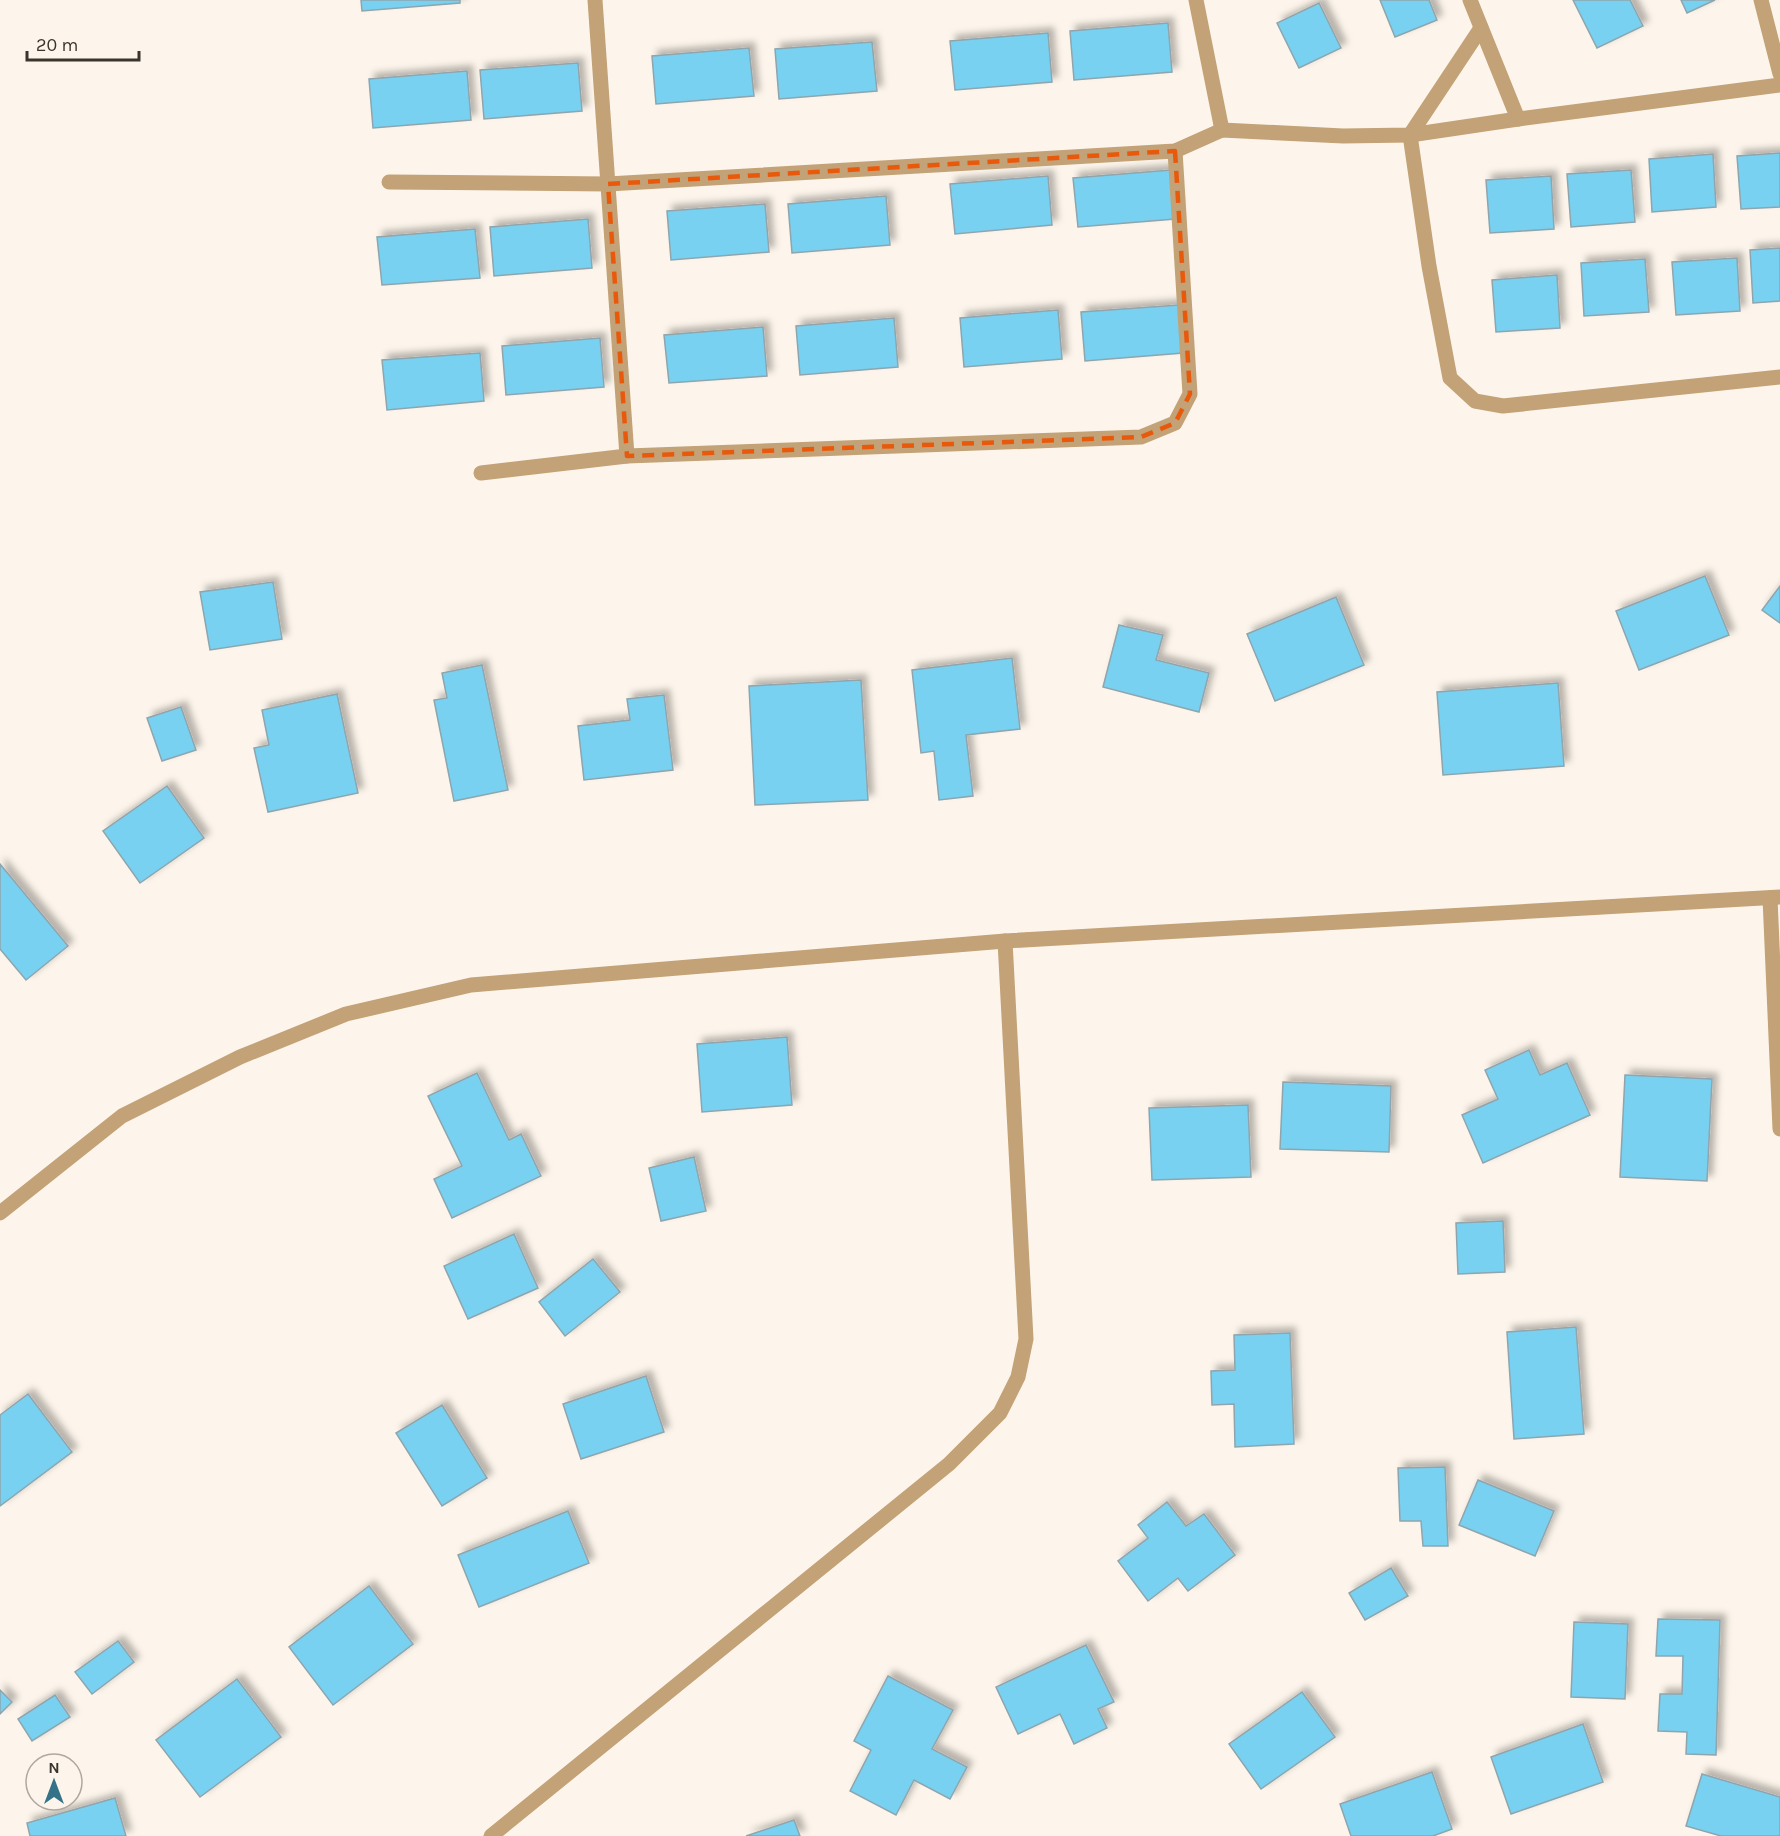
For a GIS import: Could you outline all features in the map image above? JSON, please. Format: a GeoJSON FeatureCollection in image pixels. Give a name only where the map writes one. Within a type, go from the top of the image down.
{"type":"FeatureCollection","features":[{"type":"Feature","properties":{"kind":"street"},"geometry":{"type":"LineString","coordinates":[[595,0],[627,456]]}},
{"type":"Feature","properties":{"kind":"street"},"geometry":{"type":"LineString","coordinates":[[1196,0],[1222,130]]}},
{"type":"Feature","properties":{"kind":"street"},"geometry":{"type":"LineString","coordinates":[[1470,0],[1518,119]]}},
{"type":"Feature","properties":{"kind":"street"},"geometry":{"type":"LineString","coordinates":[[1761,0],[1780,74]]}},
{"type":"Feature","properties":{"kind":"street"},"geometry":{"type":"LineString","coordinates":[[1481,28],[1410,135],[1429,266],[1450,378],[1475,401],[1503,406],[1780,377]]}},
{"type":"Feature","properties":{"kind":"street"},"geometry":{"type":"LineString","coordinates":[[389,182],[608,184],[1175,151],[1222,130],[1342,136],[1410,135],[1780,85]]}},
{"type":"Feature","properties":{"kind":"street"},"geometry":{"type":"LineString","coordinates":[[481,472],[627,456],[1141,437],[1175,423],[1190,394],[1175,151]]}},
{"type":"Feature","properties":{"kind":"street"},"geometry":{"type":"LineString","coordinates":[[0,1213],[122,1116],[240,1057],[346,1014],[471,985],[1005,940],[1775,898],[1780,1129]]}},
{"type":"Feature","properties":{"kind":"street"},"geometry":{"type":"LineString","coordinates":[[491,1836],[949,1464],[1000,1413],[1018,1377],[1026,1339],[1005,940]]}},
{"type":"Feature","properties":{"kind":"highlighted area"},"geometry":{"type":"Polygon","coordinates":[[[1175,151],[1190,394],[1175,423],[1141,437],[627,456],[608,184],[1175,151]]]}},
{"type":"Feature","properties":{"kind":"building"},"geometry":{"type":"Polygon","coordinates":[[[361,0],[460,0],[460,3],[362,11],[361,0]]]}},
{"type":"Feature","properties":{"kind":"building"},"geometry":{"type":"Polygon","coordinates":[[[1380,0],[1429,0],[1437,20],[1395,37],[1380,0]]]}},
{"type":"Feature","properties":{"kind":"building"},"geometry":{"type":"Polygon","coordinates":[[[1573,0],[1630,0],[1643,26],[1597,48],[1573,0]]]}},
{"type":"Feature","properties":{"kind":"building"},"geometry":{"type":"Polygon","coordinates":[[[1681,0],[1715,0],[1687,13],[1681,0]]]}},
{"type":"Feature","properties":{"kind":"building"},"geometry":{"type":"Polygon","coordinates":[[[1319,3],[1341,48],[1299,68],[1277,23],[1319,3]]]}},
{"type":"Feature","properties":{"kind":"building"},"geometry":{"type":"Polygon","coordinates":[[[1168,23],[1172,72],[1074,80],[1070,31],[1168,23]]]}},
{"type":"Feature","properties":{"kind":"building"},"geometry":{"type":"Polygon","coordinates":[[[1048,33],[1052,82],[955,90],[950,41],[1048,33]]]}},
{"type":"Feature","properties":{"kind":"building"},"geometry":{"type":"Polygon","coordinates":[[[872,42],[877,91],[779,99],[775,49],[872,42]]]}},
{"type":"Feature","properties":{"kind":"building"},"geometry":{"type":"Polygon","coordinates":[[[749,48],[754,96],[656,104],[652,56],[749,48]]]}},
{"type":"Feature","properties":{"kind":"building"},"geometry":{"type":"Polygon","coordinates":[[[578,63],[582,111],[484,119],[480,70],[578,63]]]}},
{"type":"Feature","properties":{"kind":"building"},"geometry":{"type":"Polygon","coordinates":[[[467,71],[471,120],[373,128],[369,79],[467,71]]]}},
{"type":"Feature","properties":{"kind":"building"},"geometry":{"type":"Polygon","coordinates":[[[1780,153],[1780,207],[1741,209],[1737,156],[1780,153]]]}},
{"type":"Feature","properties":{"kind":"building"},"geometry":{"type":"Polygon","coordinates":[[[1713,154],[1716,207],[1652,212],[1649,159],[1713,154]]]}},
{"type":"Feature","properties":{"kind":"building"},"geometry":{"type":"Polygon","coordinates":[[[1171,170],[1175,219],[1078,227],[1073,178],[1171,170]]]}},
{"type":"Feature","properties":{"kind":"building"},"geometry":{"type":"Polygon","coordinates":[[[1631,170],[1635,222],[1571,227],[1567,174],[1631,170]]]}},
{"type":"Feature","properties":{"kind":"building"},"geometry":{"type":"Polygon","coordinates":[[[1048,176],[1052,225],[955,234],[950,184],[1048,176]]]}},
{"type":"Feature","properties":{"kind":"building"},"geometry":{"type":"Polygon","coordinates":[[[1551,176],[1554,229],[1490,233],[1486,180],[1551,176]]]}},
{"type":"Feature","properties":{"kind":"building"},"geometry":{"type":"Polygon","coordinates":[[[886,196],[890,245],[792,253],[788,204],[886,196]]]}},
{"type":"Feature","properties":{"kind":"building"},"geometry":{"type":"Polygon","coordinates":[[[765,204],[769,252],[671,260],[667,211],[765,204]]]}},
{"type":"Feature","properties":{"kind":"building"},"geometry":{"type":"Polygon","coordinates":[[[588,219],[592,268],[494,276],[490,227],[588,219]]]}},
{"type":"Feature","properties":{"kind":"building"},"geometry":{"type":"Polygon","coordinates":[[[475,229],[480,278],[382,285],[377,237],[475,229]]]}},
{"type":"Feature","properties":{"kind":"building"},"geometry":{"type":"Polygon","coordinates":[[[1780,248],[1780,301],[1753,303],[1750,250],[1780,248]]]}},
{"type":"Feature","properties":{"kind":"building"},"geometry":{"type":"Polygon","coordinates":[[[1737,258],[1740,311],[1676,315],[1672,262],[1737,258]]]}},
{"type":"Feature","properties":{"kind":"building"},"geometry":{"type":"Polygon","coordinates":[[[1645,259],[1649,312],[1584,316],[1581,263],[1645,259]]]}},
{"type":"Feature","properties":{"kind":"building"},"geometry":{"type":"Polygon","coordinates":[[[1557,275],[1560,328],[1496,332],[1492,280],[1557,275]]]}},
{"type":"Feature","properties":{"kind":"building"},"geometry":{"type":"Polygon","coordinates":[[[1179,305],[1183,353],[1085,361],[1081,312],[1179,305]]]}},
{"type":"Feature","properties":{"kind":"building"},"geometry":{"type":"Polygon","coordinates":[[[1058,310],[1062,359],[964,367],[960,318],[1058,310]]]}},
{"type":"Feature","properties":{"kind":"building"},"geometry":{"type":"Polygon","coordinates":[[[894,318],[898,367],[800,375],[796,326],[894,318]]]}},
{"type":"Feature","properties":{"kind":"building"},"geometry":{"type":"Polygon","coordinates":[[[763,327],[767,376],[669,383],[664,335],[763,327]]]}},
{"type":"Feature","properties":{"kind":"building"},"geometry":{"type":"Polygon","coordinates":[[[600,338],[604,387],[506,395],[502,346],[600,338]]]}},
{"type":"Feature","properties":{"kind":"building"},"geometry":{"type":"Polygon","coordinates":[[[480,353],[484,401],[387,410],[382,360],[480,353]]]}},
{"type":"Feature","properties":{"kind":"building"},"geometry":{"type":"Polygon","coordinates":[[[1705,576],[1729,635],[1639,670],[1616,611],[1705,576]]]}},
{"type":"Feature","properties":{"kind":"building"},"geometry":{"type":"Polygon","coordinates":[[[273,582],[282,639],[210,650],[200,592],[273,582]]]}},
{"type":"Feature","properties":{"kind":"building"},"geometry":{"type":"Polygon","coordinates":[[[1780,586],[1780,623],[1762,610],[1780,586]]]}},
{"type":"Feature","properties":{"kind":"building"},"geometry":{"type":"Polygon","coordinates":[[[1336,597],[1364,665],[1275,701],[1247,634],[1336,597]]]}},
{"type":"Feature","properties":{"kind":"building"},"geometry":{"type":"Polygon","coordinates":[[[1119,625],[1163,635],[1156,660],[1209,673],[1199,712],[1103,687],[1119,625]]]}},
{"type":"Feature","properties":{"kind":"building"},"geometry":{"type":"Polygon","coordinates":[[[1012,658],[1020,729],[966,735],[973,796],[939,800],[934,751],[921,753],[912,670],[1012,658]]]}},
{"type":"Feature","properties":{"kind":"building"},"geometry":{"type":"Polygon","coordinates":[[[482,665],[508,790],[454,801],[434,700],[447,698],[442,673],[482,665]]]}},
{"type":"Feature","properties":{"kind":"building"},"geometry":{"type":"Polygon","coordinates":[[[861,680],[868,800],[755,805],[749,686],[861,680]]]}},
{"type":"Feature","properties":{"kind":"building"},"geometry":{"type":"Polygon","coordinates":[[[1558,683],[1564,766],[1443,775],[1437,692],[1558,683]]]}},
{"type":"Feature","properties":{"kind":"building"},"geometry":{"type":"Polygon","coordinates":[[[337,694],[358,793],[268,812],[254,748],[269,745],[262,710],[337,694]]]}},
{"type":"Feature","properties":{"kind":"building"},"geometry":{"type":"Polygon","coordinates":[[[664,695],[673,770],[584,780],[578,726],[630,720],[627,699],[664,695]]]}},
{"type":"Feature","properties":{"kind":"building"},"geometry":{"type":"Polygon","coordinates":[[[181,707],[196,750],[162,761],[147,718],[181,707]]]}},
{"type":"Feature","properties":{"kind":"building"},"geometry":{"type":"Polygon","coordinates":[[[167,786],[204,838],[140,883],[103,831],[167,786]]]}},
{"type":"Feature","properties":{"kind":"building"},"geometry":{"type":"Polygon","coordinates":[[[0,864],[68,946],[26,980],[0,949],[0,864]]]}},
{"type":"Feature","properties":{"kind":"building"},"geometry":{"type":"Polygon","coordinates":[[[787,1037],[792,1105],[702,1112],[697,1044],[787,1037]]]}},
{"type":"Feature","properties":{"kind":"building"},"geometry":{"type":"Polygon","coordinates":[[[1529,1050],[1540,1075],[1567,1063],[1590,1115],[1483,1163],[1462,1115],[1498,1099],[1485,1070],[1529,1050]]]}},
{"type":"Feature","properties":{"kind":"building"},"geometry":{"type":"Polygon","coordinates":[[[477,1073],[509,1140],[521,1134],[541,1176],[452,1218],[434,1179],[462,1166],[428,1096],[477,1073]]]}},
{"type":"Feature","properties":{"kind":"building"},"geometry":{"type":"Polygon","coordinates":[[[1625,1075],[1712,1079],[1707,1181],[1620,1177],[1625,1075]]]}},
{"type":"Feature","properties":{"kind":"building"},"geometry":{"type":"Polygon","coordinates":[[[1283,1082],[1391,1086],[1389,1152],[1280,1149],[1283,1082]]]}},
{"type":"Feature","properties":{"kind":"building"},"geometry":{"type":"Polygon","coordinates":[[[1248,1105],[1251,1177],[1152,1180],[1149,1108],[1248,1105]]]}},
{"type":"Feature","properties":{"kind":"building"},"geometry":{"type":"Polygon","coordinates":[[[694,1157],[706,1211],[661,1221],[649,1168],[694,1157]]]}},
{"type":"Feature","properties":{"kind":"building"},"geometry":{"type":"Polygon","coordinates":[[[1503,1221],[1505,1272],[1458,1274],[1456,1223],[1503,1221]]]}},
{"type":"Feature","properties":{"kind":"building"},"geometry":{"type":"Polygon","coordinates":[[[514,1234],[538,1288],[468,1319],[444,1266],[514,1234]]]}},
{"type":"Feature","properties":{"kind":"building"},"geometry":{"type":"Polygon","coordinates":[[[593,1259],[620,1292],[565,1336],[539,1302],[593,1259]]]}},
{"type":"Feature","properties":{"kind":"building"},"geometry":{"type":"Polygon","coordinates":[[[1576,1327],[1584,1434],[1514,1439],[1507,1332],[1576,1327]]]}},
{"type":"Feature","properties":{"kind":"building"},"geometry":{"type":"Polygon","coordinates":[[[1290,1333],[1294,1444],[1235,1447],[1234,1404],[1212,1405],[1211,1371],[1235,1370],[1234,1335],[1290,1333]]]}},
{"type":"Feature","properties":{"kind":"building"},"geometry":{"type":"Polygon","coordinates":[[[646,1376],[664,1432],[581,1459],[563,1404],[646,1376]]]}},
{"type":"Feature","properties":{"kind":"building"},"geometry":{"type":"Polygon","coordinates":[[[28,1394],[72,1452],[0,1506],[0,1415],[28,1394]]]}},
{"type":"Feature","properties":{"kind":"building"},"geometry":{"type":"Polygon","coordinates":[[[442,1405],[487,1478],[442,1506],[396,1433],[442,1405]]]}},
{"type":"Feature","properties":{"kind":"building"},"geometry":{"type":"Polygon","coordinates":[[[1445,1467],[1448,1546],[1423,1546],[1421,1521],[1400,1521],[1398,1468],[1445,1467]]]}},
{"type":"Feature","properties":{"kind":"building"},"geometry":{"type":"Polygon","coordinates":[[[1478,1480],[1554,1511],[1535,1556],[1459,1525],[1478,1480]]]}},
{"type":"Feature","properties":{"kind":"building"},"geometry":{"type":"Polygon","coordinates":[[[1167,1502],[1186,1526],[1204,1514],[1235,1555],[1188,1591],[1178,1578],[1148,1601],[1118,1561],[1148,1538],[1138,1525],[1167,1502]]]}},
{"type":"Feature","properties":{"kind":"building"},"geometry":{"type":"Polygon","coordinates":[[[568,1511],[589,1563],[479,1607],[458,1555],[568,1511]]]}},
{"type":"Feature","properties":{"kind":"building"},"geometry":{"type":"Polygon","coordinates":[[[1391,1568],[1408,1596],[1365,1620],[1349,1593],[1391,1568]]]}},
{"type":"Feature","properties":{"kind":"building"},"geometry":{"type":"Polygon","coordinates":[[[369,1586],[413,1644],[333,1705],[289,1647],[369,1586]]]}},
{"type":"Feature","properties":{"kind":"building"},"geometry":{"type":"Polygon","coordinates":[[[1658,1619],[1720,1620],[1716,1755],[1686,1754],[1687,1732],[1658,1731],[1660,1694],[1682,1694],[1683,1656],[1656,1656],[1658,1619]]]}},
{"type":"Feature","properties":{"kind":"building"},"geometry":{"type":"Polygon","coordinates":[[[1574,1622],[1628,1624],[1625,1699],[1571,1697],[1574,1622]]]}},
{"type":"Feature","properties":{"kind":"building"},"geometry":{"type":"Polygon","coordinates":[[[118,1641],[134,1662],[92,1694],[75,1672],[118,1641]]]}},
{"type":"Feature","properties":{"kind":"building"},"geometry":{"type":"Polygon","coordinates":[[[1086,1645],[1114,1702],[1098,1709],[1107,1728],[1074,1744],[1060,1714],[1018,1734],[996,1687],[1086,1645]]]}},
{"type":"Feature","properties":{"kind":"building"},"geometry":{"type":"Polygon","coordinates":[[[888,1676],[953,1710],[932,1749],[967,1767],[950,1799],[914,1780],[896,1815],[850,1791],[871,1750],[854,1741],[888,1676]]]}},
{"type":"Feature","properties":{"kind":"building"},"geometry":{"type":"Polygon","coordinates":[[[237,1679],[281,1737],[200,1797],[156,1740],[237,1679]]]}},
{"type":"Feature","properties":{"kind":"building"},"geometry":{"type":"Polygon","coordinates":[[[0,1690],[12,1702],[0,1714],[0,1690]]]}},
{"type":"Feature","properties":{"kind":"building"},"geometry":{"type":"Polygon","coordinates":[[[1302,1692],[1335,1737],[1261,1789],[1229,1744],[1302,1692]]]}},
{"type":"Feature","properties":{"kind":"building"},"geometry":{"type":"Polygon","coordinates":[[[55,1695],[70,1717],[32,1741],[18,1719],[55,1695]]]}},
{"type":"Feature","properties":{"kind":"building"},"geometry":{"type":"Polygon","coordinates":[[[1583,1724],[1603,1782],[1511,1814],[1491,1757],[1583,1724]]]}},
{"type":"Feature","properties":{"kind":"building"},"geometry":{"type":"Polygon","coordinates":[[[1432,1772],[1452,1829],[1433,1836],[1351,1836],[1340,1804],[1432,1772]]]}},
{"type":"Feature","properties":{"kind":"building"},"geometry":{"type":"Polygon","coordinates":[[[1702,1774],[1780,1797],[1780,1836],[1721,1836],[1686,1826],[1702,1774]]]}},
{"type":"Feature","properties":{"kind":"building"},"geometry":{"type":"Polygon","coordinates":[[[115,1798],[126,1836],[30,1836],[27,1823],[66,1812],[84,1812],[84,1807],[115,1798]]]}},
{"type":"Feature","properties":{"kind":"building"},"geometry":{"type":"Polygon","coordinates":[[[794,1820],[800,1836],[746,1836],[794,1820]]]}}]}
